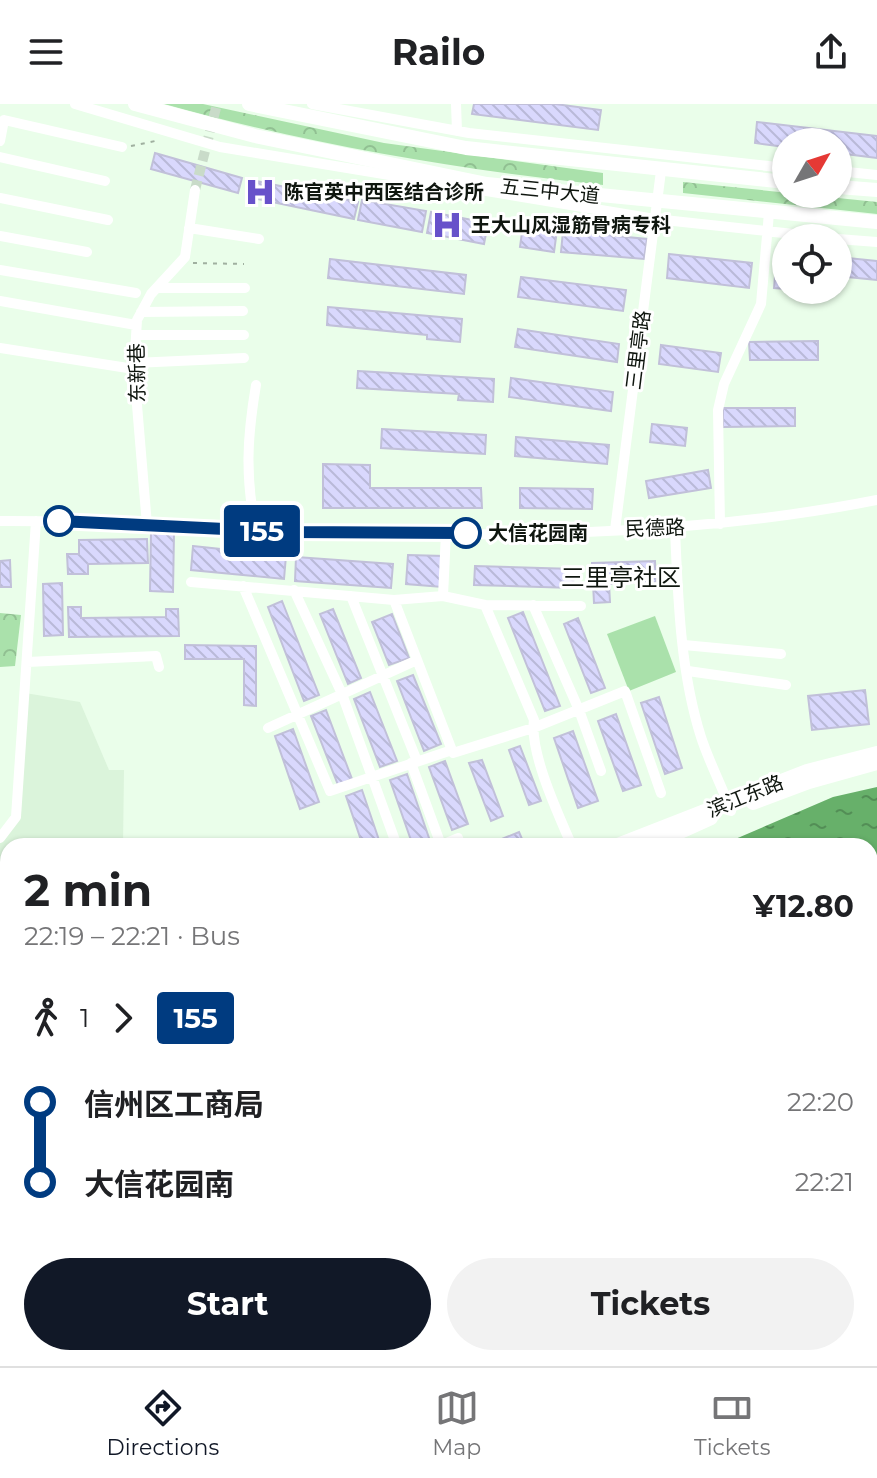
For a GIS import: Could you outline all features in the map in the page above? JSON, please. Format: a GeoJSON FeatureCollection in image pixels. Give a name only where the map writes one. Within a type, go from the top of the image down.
{"type":"FeatureCollection","features":[{"type":"Feature","properties":{"kind":"main road","name":"五三中大道"},"geometry":{"type":"LineString","coordinates":[[249,104],[466,148],[772,181]]}},
{"type":"Feature","properties":{"kind":"main road","name":"五三中大道"},"geometry":{"type":"LineString","coordinates":[[140,105],[255,136],[395,168],[656,211],[769,213],[877,222]]}},
{"type":"Feature","properties":{"kind":"main road"},"geometry":{"type":"LineString","coordinates":[[852,188],[877,190]]}},
{"type":"Feature","properties":{"kind":"main road","name":"滨江东路"},"geometry":{"type":"LineString","coordinates":[[665,838],[807,771],[877,753]]}},
{"type":"Feature","properties":{"kind":"main road","name":"滨江东路"},"geometry":{"type":"LineString","coordinates":[[638,838],[730,806],[877,763]]}},
{"type":"Feature","properties":{"kind":"street"},"geometry":{"type":"LineString","coordinates":[[75,104],[220,147],[656,211],[772,233]]}},
{"type":"Feature","properties":{"kind":"street"},"geometry":{"type":"LineString","coordinates":[[312,104],[457,131],[772,166]]}},
{"type":"Feature","properties":{"kind":"street"},"geometry":{"type":"LineString","coordinates":[[456,104],[457,131]]}},
{"type":"Feature","properties":{"kind":"street"},"geometry":{"type":"LineString","coordinates":[[0,141],[4,120],[122,147]]}},
{"type":"Feature","properties":{"kind":"street"},"geometry":{"type":"LineString","coordinates":[[0,157],[105,181]]}},
{"type":"Feature","properties":{"kind":"street","name":"三里亭路"},"geometry":{"type":"LineString","coordinates":[[615,530],[661,171]]}},
{"type":"Feature","properties":{"kind":"street"},"geometry":{"type":"LineString","coordinates":[[852,172],[877,175]]}},
{"type":"Feature","properties":{"kind":"street","name":"东新巷"},"geometry":{"type":"LineString","coordinates":[[147,525],[134,366],[136,330],[141,312],[157,288],[185,257],[195,190]]}},
{"type":"Feature","properties":{"kind":"street"},"geometry":{"type":"LineString","coordinates":[[0,198],[108,220]]}},
{"type":"Feature","properties":{"kind":"street"},"geometry":{"type":"LineString","coordinates":[[720,524],[718,410],[724,384],[761,304],[769,213]]}},
{"type":"Feature","properties":{"kind":"street"},"geometry":{"type":"LineString","coordinates":[[189,228],[259,239]]}},
{"type":"Feature","properties":{"kind":"street"},"geometry":{"type":"LineString","coordinates":[[0,236],[87,252]]}},
{"type":"Feature","properties":{"kind":"street"},"geometry":{"type":"LineString","coordinates":[[852,240],[877,242]]}},
{"type":"Feature","properties":{"kind":"street"},"geometry":{"type":"LineString","coordinates":[[0,270],[136,293]]}},
{"type":"Feature","properties":{"kind":"street"},"geometry":{"type":"LineString","coordinates":[[157,288],[245,288]]}},
{"type":"Feature","properties":{"kind":"street"},"geometry":{"type":"LineString","coordinates":[[0,301],[136,330],[244,335]]}},
{"type":"Feature","properties":{"kind":"street"},"geometry":{"type":"LineString","coordinates":[[141,312],[243,311]]}},
{"type":"Feature","properties":{"kind":"street"},"geometry":{"type":"LineString","coordinates":[[0,348],[134,366],[244,358]]}},
{"type":"Feature","properties":{"kind":"street"},"geometry":{"type":"LineString","coordinates":[[256,385],[248,436],[247,485],[256,531]]}},
{"type":"Feature","properties":{"kind":"street","name":"民德路"},"geometry":{"type":"LineString","coordinates":[[0,521],[256,531],[446,533],[675,529],[877,500]]}},
{"type":"Feature","properties":{"kind":"street"},"geometry":{"type":"LineString","coordinates":[[0,838],[16,817],[36,521]]}},
{"type":"Feature","properties":{"kind":"street"},"geometry":{"type":"LineString","coordinates":[[675,529],[688,671],[701,736],[730,806]]}},
{"type":"Feature","properties":{"kind":"street"},"geometry":{"type":"LineString","coordinates":[[443,596],[446,533]]}},
{"type":"Feature","properties":{"kind":"street"},"geometry":{"type":"LineString","coordinates":[[191,582],[394,600],[443,596],[485,605],[581,606]]}},
{"type":"Feature","properties":{"kind":"street"},"geometry":{"type":"LineString","coordinates":[[243,586],[330,791],[452,750]]}},
{"type":"Feature","properties":{"kind":"street"},"geometry":{"type":"LineString","coordinates":[[294,590],[342,694],[394,838]]}},
{"type":"Feature","properties":{"kind":"street"},"geometry":{"type":"LineString","coordinates":[[351,596],[383,675],[438,838]]}},
{"type":"Feature","properties":{"kind":"street"},"geometry":{"type":"LineString","coordinates":[[394,600],[453,753],[533,728],[625,691],[661,793]]}},
{"type":"Feature","properties":{"kind":"street"},"geometry":{"type":"LineString","coordinates":[[485,605],[534,720],[533,728],[543,768],[569,838]]}},
{"type":"Feature","properties":{"kind":"street"},"geometry":{"type":"LineString","coordinates":[[533,605],[579,710],[601,771]]}},
{"type":"Feature","properties":{"kind":"street"},"geometry":{"type":"LineString","coordinates":[[684,645],[781,654]]}},
{"type":"Feature","properties":{"kind":"street"},"geometry":{"type":"LineString","coordinates":[[27,662],[156,656],[159,667]]}},
{"type":"Feature","properties":{"kind":"street"},"geometry":{"type":"LineString","coordinates":[[268,728],[417,660]]}},
{"type":"Feature","properties":{"kind":"street"},"geometry":{"type":"LineString","coordinates":[[688,671],[786,685]]}},
{"type":"Feature","properties":{"kind":"path"},"geometry":{"type":"LineString","coordinates":[[122,147],[162,140]]}},
{"type":"Feature","properties":{"kind":"path"},"geometry":{"type":"LineString","coordinates":[[180,262],[244,264]]}},
{"type":"Feature","properties":{"kind":"shaded area"},"geometry":{"type":"Polygon","coordinates":[[[25,693],[80,702],[109,770],[124,770],[123,838],[0,838],[16,817],[25,693]]]}},
{"type":"Feature","properties":{"kind":"green space"},"geometry":{"type":"Polygon","coordinates":[[[164,104],[203,104],[384,143],[603,173],[603,185],[382,154],[164,104]]]}},
{"type":"Feature","properties":{"kind":"green space"},"geometry":{"type":"Polygon","coordinates":[[[683,182],[772,191],[772,203],[683,193],[683,182]]]}},
{"type":"Feature","properties":{"kind":"green space"},"geometry":{"type":"Polygon","coordinates":[[[852,199],[877,202],[877,214],[822,208],[852,208],[852,199]]]}},
{"type":"Feature","properties":{"kind":"green space"},"geometry":{"type":"Polygon","coordinates":[[[0,613],[21,615],[15,666],[0,667],[0,613]]]}},
{"type":"Feature","properties":{"kind":"green space"},"geometry":{"type":"Polygon","coordinates":[[[655,616],[676,672],[629,691],[607,634],[655,616]]]}},
{"type":"Feature","properties":{"kind":"water"},"geometry":{"type":"Polygon","coordinates":[[[877,787],[877,838],[738,838],[833,797],[877,787]]]}},
{"type":"Feature","properties":{"kind":"building"},"geometry":{"type":"Polygon","coordinates":[[[474,104],[555,104],[601,110],[598,130],[472,114],[474,104]]]}},
{"type":"Feature","properties":{"kind":"building"},"geometry":{"type":"Polygon","coordinates":[[[757,122],[808,128],[772,128],[772,145],[755,143],[757,122]]]}},
{"type":"Feature","properties":{"kind":"building"},"geometry":{"type":"Polygon","coordinates":[[[852,133],[877,136],[877,158],[852,155],[852,133]]]}},
{"type":"Feature","properties":{"kind":"building"},"geometry":{"type":"Polygon","coordinates":[[[155,153],[242,178],[238,193],[151,169],[155,153]]]}},
{"type":"Feature","properties":{"kind":"building"},"geometry":{"type":"Polygon","coordinates":[[[251,180],[358,202],[354,219],[248,197],[251,180]]]}},
{"type":"Feature","properties":{"kind":"building"},"geometry":{"type":"Polygon","coordinates":[[[362,200],[426,211],[422,232],[358,220],[362,200]]]}},
{"type":"Feature","properties":{"kind":"building"},"geometry":{"type":"Polygon","coordinates":[[[431,212],[488,223],[484,244],[427,233],[431,212]]]}},
{"type":"Feature","properties":{"kind":"building"},"geometry":{"type":"Polygon","coordinates":[[[523,225],[557,230],[554,252],[520,247],[523,225]]]}},
{"type":"Feature","properties":{"kind":"building"},"geometry":{"type":"Polygon","coordinates":[[[563,231],[647,239],[644,259],[561,252],[563,231]]]}},
{"type":"Feature","properties":{"kind":"building"},"geometry":{"type":"Polygon","coordinates":[[[669,254],[752,263],[749,288],[667,278],[669,254]]]}},
{"type":"Feature","properties":{"kind":"building"},"geometry":{"type":"Polygon","coordinates":[[[852,258],[877,261],[877,280],[852,277],[852,258]]]}},
{"type":"Feature","properties":{"kind":"building"},"geometry":{"type":"Polygon","coordinates":[[[330,259],[466,275],[464,294],[328,278],[330,259]]]}},
{"type":"Feature","properties":{"kind":"building"},"geometry":{"type":"Polygon","coordinates":[[[521,277],[626,290],[623,311],[518,297],[521,277]]]}},
{"type":"Feature","properties":{"kind":"building"},"geometry":{"type":"Polygon","coordinates":[[[328,307],[462,319],[460,342],[427,339],[427,335],[327,325],[328,307]]]}},
{"type":"Feature","properties":{"kind":"building"},"geometry":{"type":"Polygon","coordinates":[[[518,329],[619,344],[617,362],[515,347],[518,329]]]}},
{"type":"Feature","properties":{"kind":"building"},"geometry":{"type":"Polygon","coordinates":[[[818,341],[818,360],[750,360],[749,342],[818,341]]]}},
{"type":"Feature","properties":{"kind":"building"},"geometry":{"type":"Polygon","coordinates":[[[661,345],[721,353],[718,372],[659,364],[661,345]]]}},
{"type":"Feature","properties":{"kind":"building"},"geometry":{"type":"Polygon","coordinates":[[[358,371],[494,379],[493,402],[458,400],[459,394],[357,388],[358,371]]]}},
{"type":"Feature","properties":{"kind":"building"},"geometry":{"type":"Polygon","coordinates":[[[511,378],[613,392],[611,411],[509,397],[511,378]]]}},
{"type":"Feature","properties":{"kind":"building"},"geometry":{"type":"Polygon","coordinates":[[[723,408],[795,408],[795,426],[723,427],[723,408]]]}},
{"type":"Feature","properties":{"kind":"building"},"geometry":{"type":"Polygon","coordinates":[[[652,424],[687,428],[685,446],[650,442],[652,424]]]}},
{"type":"Feature","properties":{"kind":"building"},"geometry":{"type":"Polygon","coordinates":[[[382,429],[486,435],[485,454],[381,448],[382,429]]]}},
{"type":"Feature","properties":{"kind":"building"},"geometry":{"type":"Polygon","coordinates":[[[516,437],[609,445],[607,464],[515,456],[516,437]]]}},
{"type":"Feature","properties":{"kind":"building"},"geometry":{"type":"Polygon","coordinates":[[[323,464],[370,465],[370,488],[481,488],[482,508],[323,508],[323,464]]]}},
{"type":"Feature","properties":{"kind":"building"},"geometry":{"type":"Polygon","coordinates":[[[708,470],[711,488],[649,498],[646,481],[708,470]]]}},
{"type":"Feature","properties":{"kind":"building"},"geometry":{"type":"Polygon","coordinates":[[[520,488],[593,489],[592,509],[520,508],[520,488]]]}},
{"type":"Feature","properties":{"kind":"building"},"geometry":{"type":"Polygon","coordinates":[[[151,533],[174,533],[173,592],[150,591],[151,533]]]}},
{"type":"Feature","properties":{"kind":"building"},"geometry":{"type":"Polygon","coordinates":[[[147,539],[148,563],[88,564],[88,574],[68,574],[67,554],[79,554],[79,540],[147,539]]]}},
{"type":"Feature","properties":{"kind":"building"},"geometry":{"type":"Polygon","coordinates":[[[193,546],[286,556],[284,579],[191,570],[193,546]]]}},
{"type":"Feature","properties":{"kind":"building"},"geometry":{"type":"Polygon","coordinates":[[[408,555],[444,556],[442,587],[406,584],[408,555]]]}},
{"type":"Feature","properties":{"kind":"building"},"geometry":{"type":"Polygon","coordinates":[[[296,557],[393,564],[391,588],[295,581],[296,557]]]}},
{"type":"Feature","properties":{"kind":"building"},"geometry":{"type":"Polygon","coordinates":[[[10,560],[11,587],[0,587],[0,561],[10,560]]]}},
{"type":"Feature","properties":{"kind":"building"},"geometry":{"type":"Polygon","coordinates":[[[655,561],[656,582],[609,584],[610,602],[594,603],[592,563],[655,561]]]}},
{"type":"Feature","properties":{"kind":"building"},"geometry":{"type":"Polygon","coordinates":[[[475,566],[574,569],[573,588],[474,585],[475,566]]]}},
{"type":"Feature","properties":{"kind":"building"},"geometry":{"type":"Polygon","coordinates":[[[62,583],[63,635],[44,636],[43,584],[62,583]]]}},
{"type":"Feature","properties":{"kind":"building"},"geometry":{"type":"Polygon","coordinates":[[[282,601],[319,695],[304,701],[268,607],[282,601]]]}},
{"type":"Feature","properties":{"kind":"building"},"geometry":{"type":"Polygon","coordinates":[[[68,607],[81,607],[81,618],[166,617],[166,609],[178,609],[179,636],[69,637],[68,607]]]}},
{"type":"Feature","properties":{"kind":"building"},"geometry":{"type":"Polygon","coordinates":[[[333,609],[361,678],[348,684],[320,614],[333,609]]]}},
{"type":"Feature","properties":{"kind":"building"},"geometry":{"type":"Polygon","coordinates":[[[523,612],[560,706],[545,711],[508,618],[523,612]]]}},
{"type":"Feature","properties":{"kind":"building"},"geometry":{"type":"Polygon","coordinates":[[[392,614],[409,658],[389,665],[372,622],[392,614]]]}},
{"type":"Feature","properties":{"kind":"building"},"geometry":{"type":"Polygon","coordinates":[[[578,618],[605,688],[591,693],[564,624],[578,618]]]}},
{"type":"Feature","properties":{"kind":"building"},"geometry":{"type":"Polygon","coordinates":[[[185,645],[256,646],[256,706],[244,705],[244,659],[185,659],[185,645]]]}},
{"type":"Feature","properties":{"kind":"building"},"geometry":{"type":"Polygon","coordinates":[[[413,675],[441,744],[424,751],[397,681],[413,675]]]}},
{"type":"Feature","properties":{"kind":"building"},"geometry":{"type":"Polygon","coordinates":[[[865,690],[869,724],[812,730],[808,696],[865,690]]]}},
{"type":"Feature","properties":{"kind":"building"},"geometry":{"type":"Polygon","coordinates":[[[370,692],[397,761],[380,767],[354,699],[370,692]]]}},
{"type":"Feature","properties":{"kind":"building"},"geometry":{"type":"Polygon","coordinates":[[[659,697],[682,768],[665,774],[641,703],[659,697]]]}},
{"type":"Feature","properties":{"kind":"building"},"geometry":{"type":"Polygon","coordinates":[[[326,710],[352,779],[338,785],[311,716],[326,710]]]}},
{"type":"Feature","properties":{"kind":"building"},"geometry":{"type":"Polygon","coordinates":[[[616,714],[641,785],[623,791],[598,721],[616,714]]]}},
{"type":"Feature","properties":{"kind":"building"},"geometry":{"type":"Polygon","coordinates":[[[293,729],[319,802],[300,809],[275,736],[293,729]]]}},
{"type":"Feature","properties":{"kind":"building"},"geometry":{"type":"Polygon","coordinates":[[[573,731],[598,801],[578,808],[554,738],[573,731]]]}},
{"type":"Feature","properties":{"kind":"building"},"geometry":{"type":"Polygon","coordinates":[[[520,746],[541,801],[529,805],[509,750],[520,746]]]}},
{"type":"Feature","properties":{"kind":"building"},"geometry":{"type":"Polygon","coordinates":[[[482,760],[503,816],[491,821],[469,763],[482,760]]]}},
{"type":"Feature","properties":{"kind":"building"},"geometry":{"type":"Polygon","coordinates":[[[445,761],[468,824],[452,830],[429,767],[445,761]]]}},
{"type":"Feature","properties":{"kind":"building"},"geometry":{"type":"Polygon","coordinates":[[[407,774],[429,838],[410,838],[390,780],[407,774]]]}},
{"type":"Feature","properties":{"kind":"building"},"geometry":{"type":"Polygon","coordinates":[[[362,790],[378,838],[360,838],[346,796],[362,790]]]}},
{"type":"Feature","properties":{"kind":"building"},"geometry":{"type":"Polygon","coordinates":[[[519,832],[522,838],[504,838],[519,832]]]}},
{"type":"Feature","properties":{"kind":"tunnel"},"geometry":{"type":"LineString","coordinates":[[195,190],[217,104]]}},
{"type":"Feature","properties":{"kind":"bus line","name":"155"},"geometry":{"type":"LineString","coordinates":[[59,521],[289,532],[466,533]]}},
{"type":"Feature","properties":{"kind":"place","name":"陈官英中西医结合诊所"},"geometry":{"type":"Point","coordinates":[260,192]}},
{"type":"Feature","properties":{"kind":"place","name":"王大山风湿筋骨病专科"},"geometry":{"type":"Point","coordinates":[447,225]}},
{"type":"Feature","properties":{"kind":"place","name":"大信花园南"},"geometry":{"type":"Point","coordinates":[466,533]}},
{"type":"Feature","properties":{"kind":"district","name":"三里亭社区"},"geometry":{"type":"Point","coordinates":[621,577]}}]}
